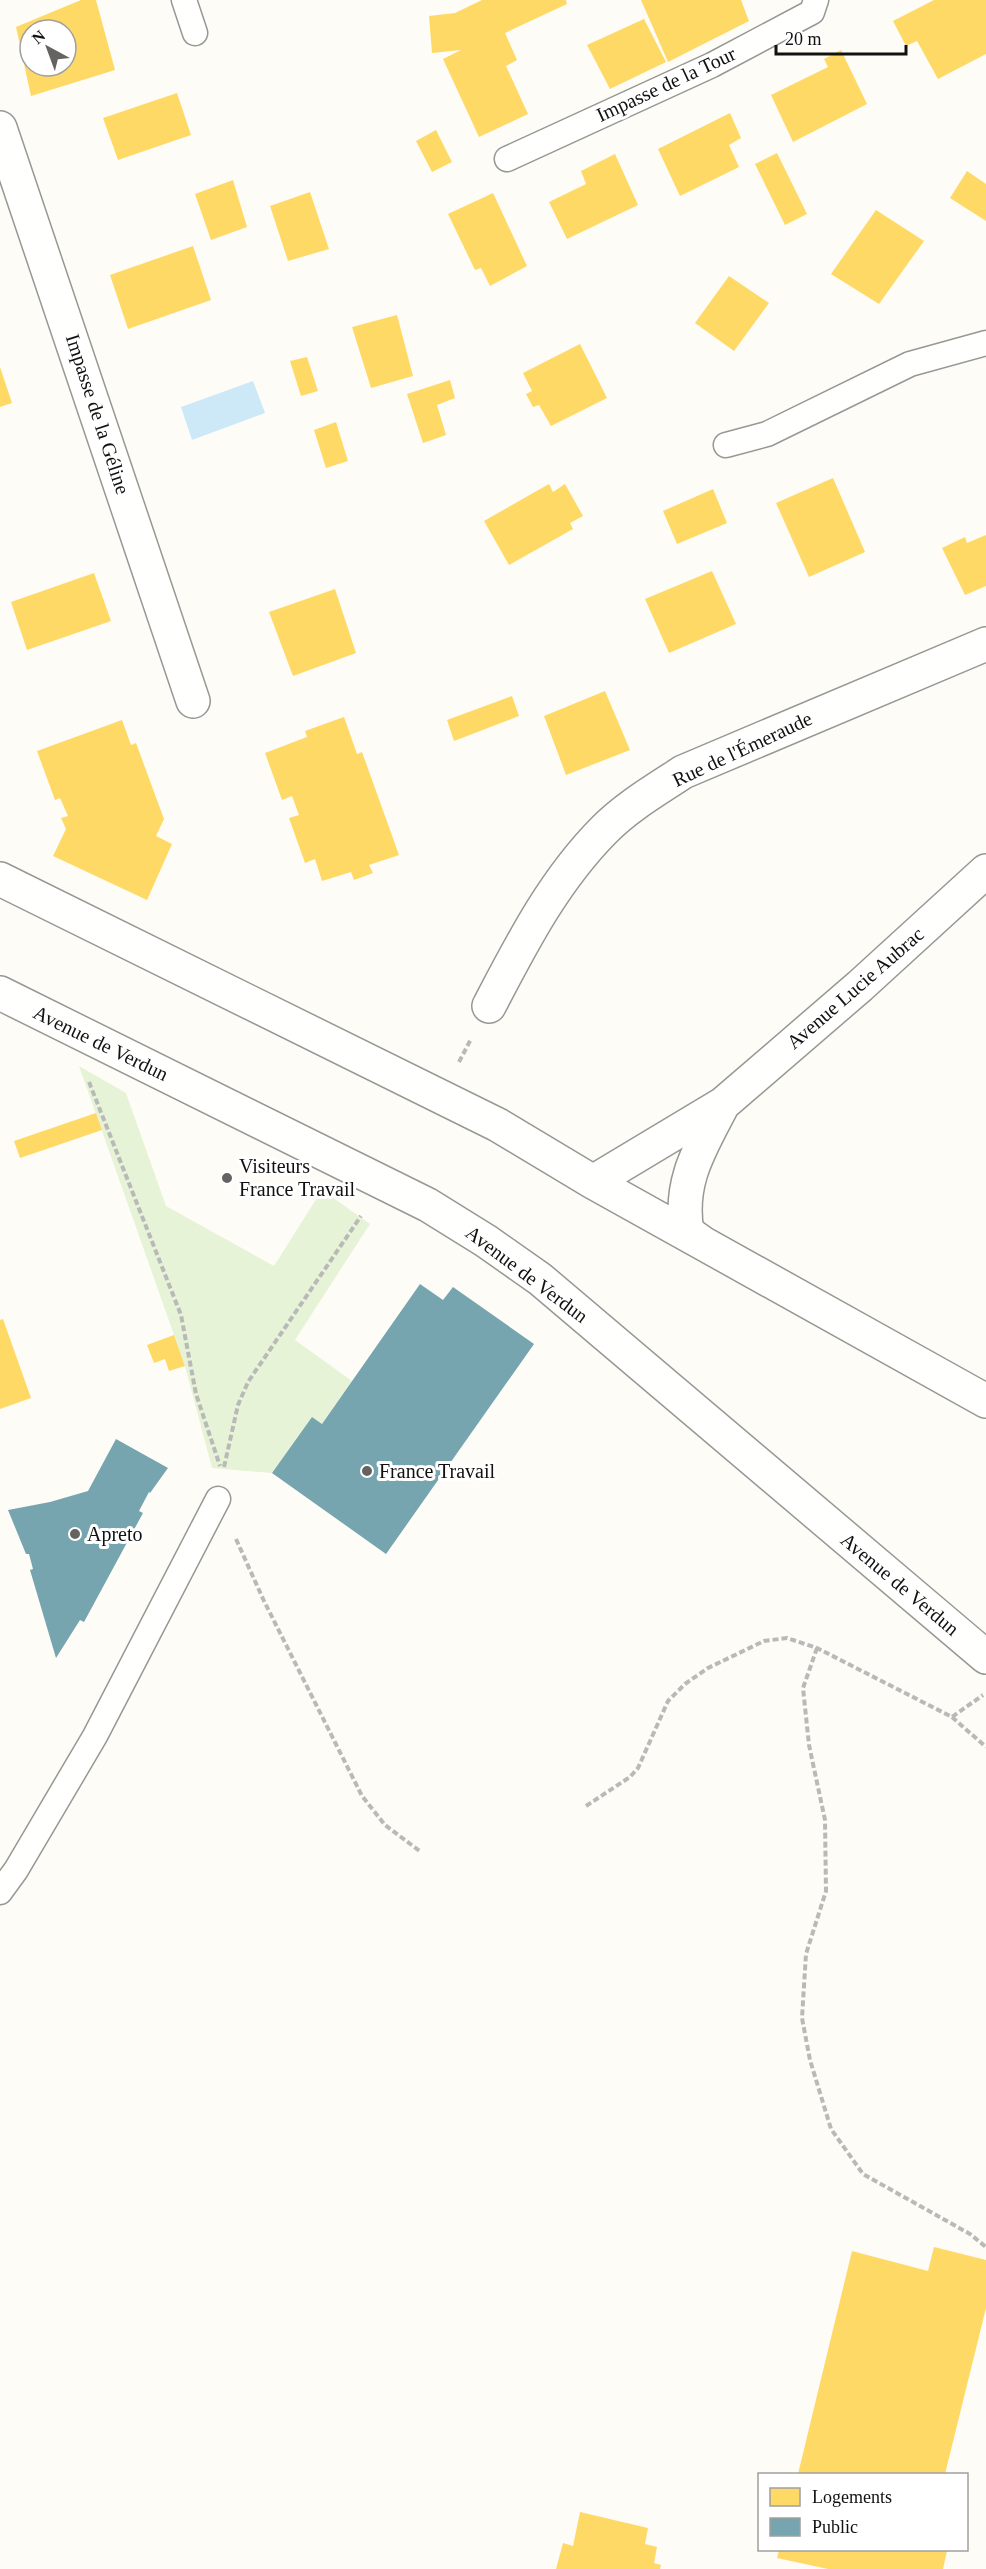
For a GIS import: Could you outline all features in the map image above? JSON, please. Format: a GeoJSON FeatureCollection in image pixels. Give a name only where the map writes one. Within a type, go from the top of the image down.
{"type":"FeatureCollection","features":[{"type":"Feature","properties":{"kind":"street","name":"Impasse de la Géline"},"geometry":{"type":"LineString","coordinates":[[0,128],[193,701]]}},
{"type":"Feature","properties":{"kind":"street","name":"Rue de l'Émeraude"},"geometry":{"type":"LineString","coordinates":[[489,1006],[532,923],[563,879],[605,829],[640,800],[683,772],[986,645]]}},
{"type":"Feature","properties":{"kind":"street","name":"Avenue Lucie Aubrac"},"geometry":{"type":"LineString","coordinates":[[593,1182],[723,1104],[860,986],[986,872]]}},
{"type":"Feature","properties":{"kind":"street"},"geometry":{"type":"LineString","coordinates":[[0,879],[498,1125],[593,1182],[986,1401]]}},
{"type":"Feature","properties":{"kind":"street","name":"Avenue de Verdun"},"geometry":{"type":"LineString","coordinates":[[0,993],[428,1205],[505,1254],[572,1306],[986,1657]]}},
{"type":"Feature","properties":{"kind":"street","name":"Avenue Lucie Aubrac"},"geometry":{"type":"LineString","coordinates":[[703,1243],[687,1232],[684,1208],[687,1181],[723,1104]]}},
{"type":"Feature","properties":{"kind":"lane"},"geometry":{"type":"LineString","coordinates":[[184,0],[195,33]]}},
{"type":"Feature","properties":{"kind":"lane","name":"Impasse de la Tour"},"geometry":{"type":"LineString","coordinates":[[507,159],[712,65],[812,12],[816,0]]}},
{"type":"Feature","properties":{"kind":"lane"},"geometry":{"type":"LineString","coordinates":[[726,445],[767,434],[910,364],[986,343]]}},
{"type":"Feature","properties":{"kind":"lane"},"geometry":{"type":"LineString","coordinates":[[0,1892],[16,1870],[95,1736],[218,1499]]}},
{"type":"Feature","properties":{"kind":"path"},"geometry":{"type":"LineString","coordinates":[[458,1063],[489,1006]]}},
{"type":"Feature","properties":{"kind":"path"},"geometry":{"type":"LineString","coordinates":[[67,1026],[181,1315],[196,1394],[223,1475],[238,1405],[248,1382],[363,1213]]}},
{"type":"Feature","properties":{"kind":"path"},"geometry":{"type":"LineString","coordinates":[[218,1499],[264,1601],[362,1796],[385,1825],[421,1852]]}},
{"type":"Feature","properties":{"kind":"path"},"geometry":{"type":"LineString","coordinates":[[586,1806],[630,1777],[638,1768],[668,1701],[685,1684],[708,1668],[764,1641],[787,1638],[817,1648],[952,1717],[986,1747]]}},
{"type":"Feature","properties":{"kind":"path"},"geometry":{"type":"LineString","coordinates":[[817,1648],[802,1688],[809,1746],[825,1820],[826,1891],[806,1954],[802,2018],[810,2060],[831,2129],[863,2174],[970,2234],[986,2247]]}},
{"type":"Feature","properties":{"kind":"path"},"geometry":{"type":"LineString","coordinates":[[952,1717],[986,1693]]}},
{"type":"Feature","properties":{"kind":"green space"},"geometry":{"type":"Polygon","coordinates":[[[79,1066],[126,1093],[166,1206],[274,1266],[322,1190],[370,1224],[295,1340],[352,1381],[322,1424],[312,1417],[272,1473],[212,1468],[185,1366],[79,1066]]]}},
{"type":"Feature","properties":{"kind":"water"},"geometry":{"type":"Polygon","coordinates":[[[253,381],[265,413],[192,440],[181,407],[253,381]]]}},
{"type":"Feature","properties":{"kind":"building: Logements"},"geometry":{"type":"Polygon","coordinates":[[[81,0],[96,0],[115,70],[31,96],[27,78],[78,78],[78,18],[38,18],[81,0]]]}},
{"type":"Feature","properties":{"kind":"building: Logements"},"geometry":{"type":"Polygon","coordinates":[[[482,0],[566,0],[567,4],[505,33],[517,60],[506,66],[528,114],[479,137],[443,59],[461,50],[432,53],[429,16],[455,13],[482,0]]]}},
{"type":"Feature","properties":{"kind":"building: Logements"},"geometry":{"type":"Polygon","coordinates":[[[641,0],[741,0],[749,21],[668,62],[641,0]]]}},
{"type":"Feature","properties":{"kind":"building: Logements"},"geometry":{"type":"Polygon","coordinates":[[[934,0],[986,0],[986,54],[938,79],[917,41],[906,46],[893,21],[934,0]]]}},
{"type":"Feature","properties":{"kind":"building: Logements"},"geometry":{"type":"Polygon","coordinates":[[[644,19],[666,62],[610,89],[587,45],[644,19]]]}},
{"type":"Feature","properties":{"kind":"building: Logements"},"geometry":{"type":"Polygon","coordinates":[[[841,50],[867,104],[793,142],[771,95],[828,67],[824,59],[841,50]]]}},
{"type":"Feature","properties":{"kind":"building: Logements"},"geometry":{"type":"Polygon","coordinates":[[[177,93],[191,135],[118,160],[103,118],[177,93]]]}},
{"type":"Feature","properties":{"kind":"building: Logements"},"geometry":{"type":"Polygon","coordinates":[[[730,113],[741,138],[729,145],[739,167],[680,196],[658,149],[730,113]]]}},
{"type":"Feature","properties":{"kind":"building: Logements"},"geometry":{"type":"Polygon","coordinates":[[[436,130],[452,162],[432,172],[416,141],[436,130]]]}},
{"type":"Feature","properties":{"kind":"building: Logements"},"geometry":{"type":"Polygon","coordinates":[[[777,153],[807,214],[785,225],[755,164],[777,153]]]}},
{"type":"Feature","properties":{"kind":"building: Logements"},"geometry":{"type":"Polygon","coordinates":[[[615,154],[638,205],[567,239],[549,202],[586,184],[581,171],[615,154]]]}},
{"type":"Feature","properties":{"kind":"building: Logements"},"geometry":{"type":"Polygon","coordinates":[[[967,171],[986,184],[986,221],[950,198],[967,171]]]}},
{"type":"Feature","properties":{"kind":"building: Logements"},"geometry":{"type":"Polygon","coordinates":[[[233,180],[247,227],[211,240],[195,194],[233,180]]]}},
{"type":"Feature","properties":{"kind":"building: Logements"},"geometry":{"type":"Polygon","coordinates":[[[310,192],[329,249],[288,261],[270,206],[310,192]]]}},
{"type":"Feature","properties":{"kind":"building: Logements"},"geometry":{"type":"Polygon","coordinates":[[[493,193],[527,266],[490,286],[481,268],[475,270],[448,214],[493,193]]]}},
{"type":"Feature","properties":{"kind":"building: Logements"},"geometry":{"type":"Polygon","coordinates":[[[876,210],[924,241],[879,304],[831,274],[876,210]]]}},
{"type":"Feature","properties":{"kind":"building: Logements"},"geometry":{"type":"Polygon","coordinates":[[[193,246],[211,300],[128,329],[110,275],[193,246]]]}},
{"type":"Feature","properties":{"kind":"building: Logements"},"geometry":{"type":"Polygon","coordinates":[[[729,276],[769,303],[734,351],[695,323],[729,276]]]}},
{"type":"Feature","properties":{"kind":"building: Logements"},"geometry":{"type":"Polygon","coordinates":[[[397,315],[413,376],[371,388],[352,327],[397,315]]]}},
{"type":"Feature","properties":{"kind":"building: Logements"},"geometry":{"type":"Polygon","coordinates":[[[580,344],[607,398],[551,426],[539,405],[533,407],[526,394],[532,391],[523,373],[580,344]]]}},
{"type":"Feature","properties":{"kind":"building: Logements"},"geometry":{"type":"Polygon","coordinates":[[[307,357],[318,391],[301,396],[290,361],[307,357]]]}},
{"type":"Feature","properties":{"kind":"building: Logements"},"geometry":{"type":"Polygon","coordinates":[[[0,367],[12,403],[0,407],[0,367]]]}},
{"type":"Feature","properties":{"kind":"building: Logements"},"geometry":{"type":"Polygon","coordinates":[[[450,380],[455,398],[437,405],[446,435],[423,443],[407,394],[450,380]]]}},
{"type":"Feature","properties":{"kind":"building: Logements"},"geometry":{"type":"Polygon","coordinates":[[[336,422],[348,461],[326,468],[314,430],[336,422]]]}},
{"type":"Feature","properties":{"kind":"building: Logements"},"geometry":{"type":"Polygon","coordinates":[[[833,478],[865,552],[809,577],[776,503],[833,478]]]}},
{"type":"Feature","properties":{"kind":"building: Logements"},"geometry":{"type":"Polygon","coordinates":[[[549,484],[553,492],[565,484],[583,516],[570,523],[573,529],[509,565],[484,521],[549,484]]]}},
{"type":"Feature","properties":{"kind":"building: Logements"},"geometry":{"type":"Polygon","coordinates":[[[713,489],[727,523],[677,544],[663,511],[713,489]]]}},
{"type":"Feature","properties":{"kind":"building: Logements"},"geometry":{"type":"Polygon","coordinates":[[[986,535],[986,586],[965,595],[942,548],[965,537],[967,543],[986,535]]]}},
{"type":"Feature","properties":{"kind":"building: Logements"},"geometry":{"type":"Polygon","coordinates":[[[712,571],[736,624],[669,653],[645,599],[712,571]]]}},
{"type":"Feature","properties":{"kind":"building: Logements"},"geometry":{"type":"Polygon","coordinates":[[[94,573],[111,621],[27,650],[11,602],[94,573]]]}},
{"type":"Feature","properties":{"kind":"building: Logements"},"geometry":{"type":"Polygon","coordinates":[[[335,589],[356,653],[293,676],[269,612],[335,589]]]}},
{"type":"Feature","properties":{"kind":"building: Logements"},"geometry":{"type":"Polygon","coordinates":[[[605,691],[630,750],[566,775],[544,716],[605,691]]]}},
{"type":"Feature","properties":{"kind":"building: Logements"},"geometry":{"type":"Polygon","coordinates":[[[512,696],[519,716],[454,741],[447,720],[512,696]]]}},
{"type":"Feature","properties":{"kind":"building: Logements"},"geometry":{"type":"Polygon","coordinates":[[[344,717],[357,754],[362,752],[399,855],[369,865],[373,873],[354,880],[351,872],[322,881],[315,859],[305,863],[289,818],[299,815],[292,796],[282,800],[265,753],[307,737],[305,731],[344,717]]]}},
{"type":"Feature","properties":{"kind":"building: Logements"},"geometry":{"type":"Polygon","coordinates":[[[122,720],[131,745],[136,743],[164,819],[156,836],[172,844],[147,900],[53,856],[66,829],[61,818],[68,816],[60,798],[55,800],[37,751],[122,720]]]}},
{"type":"Feature","properties":{"kind":"building: Logements"},"geometry":{"type":"Polygon","coordinates":[[[96,1113],[102,1130],[20,1158],[14,1141],[96,1113]]]}},
{"type":"Feature","properties":{"kind":"building: Logements"},"geometry":{"type":"Polygon","coordinates":[[[3,1319],[31,1398],[0,1409],[0,1320],[3,1319]]]}},
{"type":"Feature","properties":{"kind":"building: Logements"},"geometry":{"type":"Polygon","coordinates":[[[174,1335],[185,1366],[169,1371],[165,1359],[154,1363],[147,1345],[174,1335]]]}},
{"type":"Feature","properties":{"kind":"building: Logements"},"geometry":{"type":"Polygon","coordinates":[[[934,2247],[986,2260],[986,2308],[945,2473],[798,2473],[852,2251],[928,2271],[934,2247]]]}},
{"type":"Feature","properties":{"kind":"building: Logements"},"geometry":{"type":"Polygon","coordinates":[[[580,2512],[648,2528],[645,2544],[657,2547],[654,2563],[661,2565],[660,2569],[556,2569],[563,2543],[573,2546],[580,2512]]]}},
{"type":"Feature","properties":{"kind":"building: Logements"},"geometry":{"type":"Polygon","coordinates":[[[779,2551],[947,2551],[943,2569],[828,2569],[777,2558],[779,2551]]]}},
{"type":"Feature","properties":{"kind":"building: Public"},"geometry":{"type":"Polygon","coordinates":[[[420,1284],[443,1300],[453,1287],[534,1344],[386,1554],[272,1473],[312,1417],[322,1424],[420,1284]]]}},
{"type":"Feature","properties":{"kind":"building: Public","name":"Apreto"},"geometry":{"type":"Polygon","coordinates":[[[116,1439],[168,1468],[149,1492],[139,1511],[143,1513],[84,1622],[80,1620],[56,1658],[30,1570],[33,1569],[29,1554],[26,1554],[8,1510],[50,1502],[88,1491],[116,1439]]]}},
{"type":"Feature","properties":{"kind":"place","name":"Visiteurs France Travail"},"geometry":{"type":"Point","coordinates":[227,1178]}},
{"type":"Feature","properties":{"kind":"place","name":"France Travail"},"geometry":{"type":"Point","coordinates":[367,1471]}},
{"type":"Feature","properties":{"kind":"place","name":"Apreto"},"geometry":{"type":"Point","coordinates":[75,1534]}}]}
